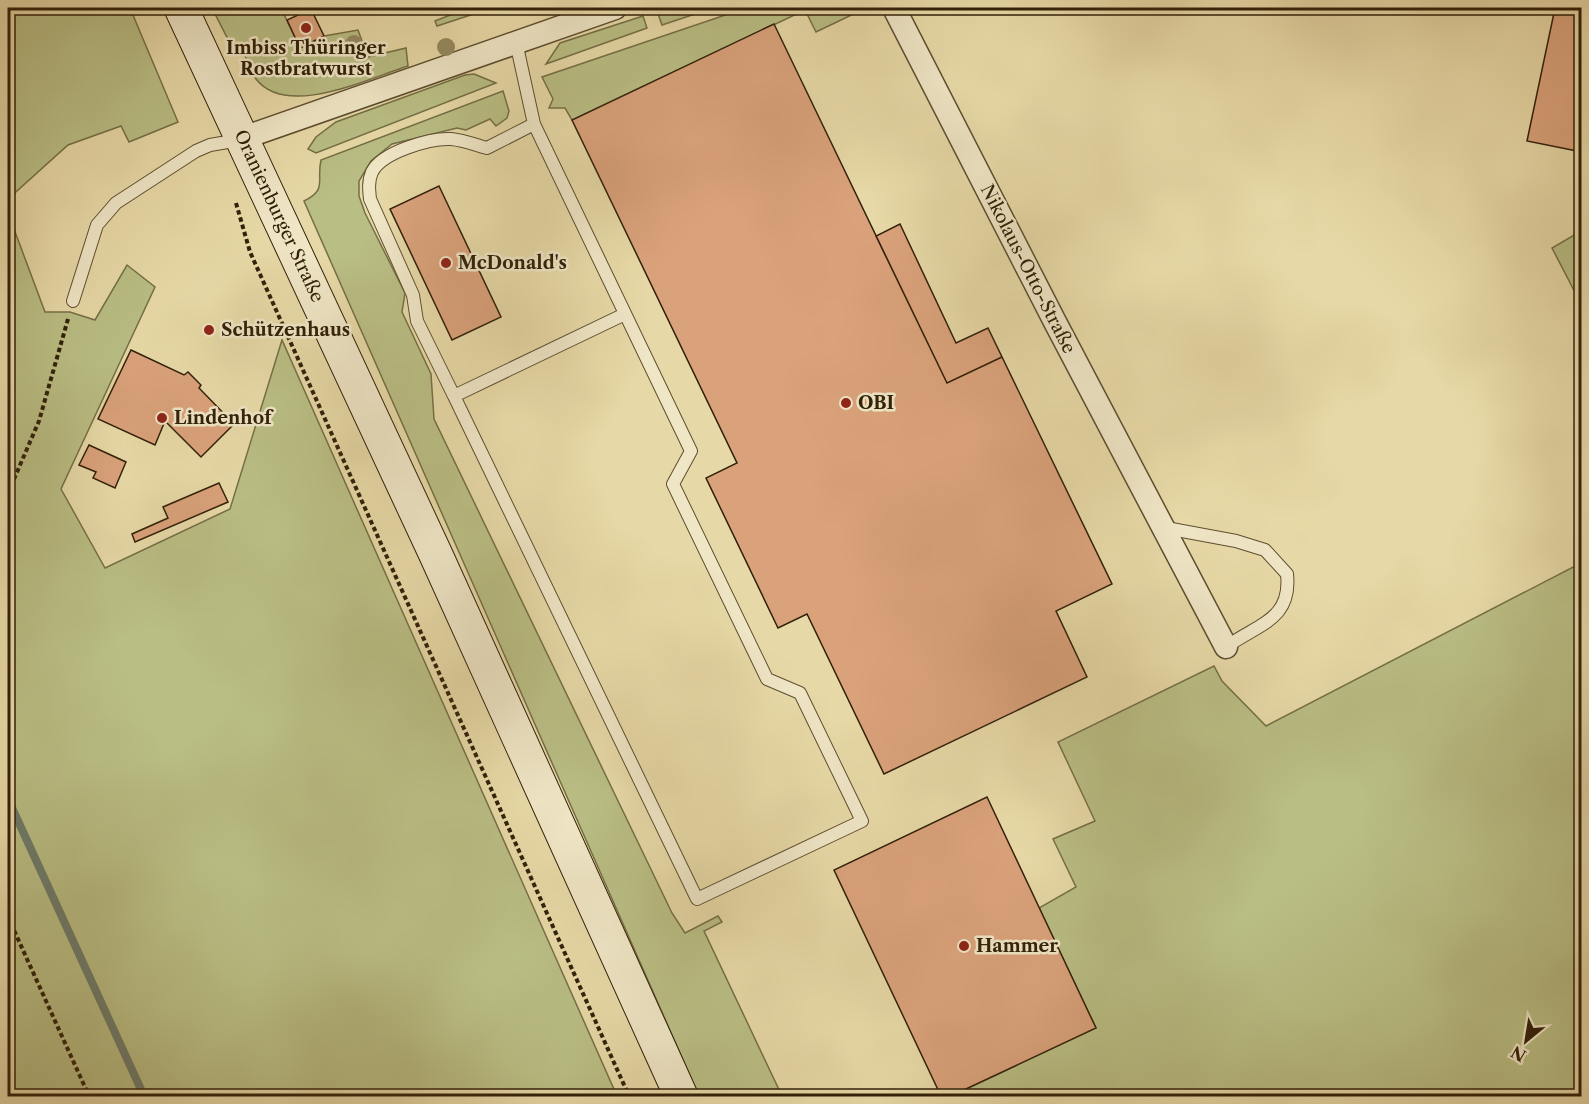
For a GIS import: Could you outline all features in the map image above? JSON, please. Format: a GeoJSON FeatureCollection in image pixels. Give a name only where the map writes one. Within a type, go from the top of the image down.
{"type":"FeatureCollection","features":[{"type":"Feature","properties":{"kind":"main road","name":"Oranienburger Straße"},"geometry":{"type":"LineString","coordinates":[[181,8],[436,555],[681,1096]]}},
{"type":"Feature","properties":{"kind":"street","name":"Nikolaus-Otto-Straße"},"geometry":{"type":"LineString","coordinates":[[894,8],[1055,322],[1166,528],[1226,647]]}},
{"type":"Feature","properties":{"kind":"street"},"geometry":{"type":"LineString","coordinates":[[243,138],[516,42],[602,9]]}},
{"type":"Feature","properties":{"kind":"lane"},"geometry":{"type":"LineString","coordinates":[[516,42],[534,124],[691,451],[673,484],[767,679],[800,693],[862,821],[697,899],[417,321],[414,295],[370,200],[368,184],[373,171],[382,159],[425,141],[453,139],[488,148],[534,124]]}},
{"type":"Feature","properties":{"kind":"lane"},"geometry":{"type":"LineString","coordinates":[[73,302],[97,225],[116,203],[196,151],[210,145],[243,138]]}},
{"type":"Feature","properties":{"kind":"lane"},"geometry":{"type":"LineString","coordinates":[[454,396],[625,314]]}},
{"type":"Feature","properties":{"kind":"lane","name":"Nikolaus-Otto-Straße"},"geometry":{"type":"LineString","coordinates":[[1166,528],[1236,541],[1266,550],[1287,574],[1288,594],[1281,612],[1226,647]]}},
{"type":"Feature","properties":{"kind":"path"},"geometry":{"type":"LineString","coordinates":[[234,197],[250,252],[629,1096]]}},
{"type":"Feature","properties":{"kind":"path"},"geometry":{"type":"LineString","coordinates":[[8,493],[39,421],[73,302]]}},
{"type":"Feature","properties":{"kind":"path"},"geometry":{"type":"LineString","coordinates":[[8,917],[89,1096]]}},
{"type":"Feature","properties":{"kind":"green space"},"geometry":{"type":"Polygon","coordinates":[[[8,8],[130,8],[178,122],[129,142],[121,126],[68,145],[8,199],[8,8]]]}},
{"type":"Feature","properties":{"kind":"green space"},"geometry":{"type":"Polygon","coordinates":[[[212,8],[265,8],[269,14],[281,8],[300,48],[324,36],[358,30],[368,57],[406,48],[408,66],[329,92],[307,96],[287,96],[270,90],[256,79],[249,68],[241,46],[233,49],[212,8]]]}},
{"type":"Feature","properties":{"kind":"green space"},"geometry":{"type":"Polygon","coordinates":[[[468,8],[492,8],[437,26],[435,21],[468,8]]]}},
{"type":"Feature","properties":{"kind":"green space"},"geometry":{"type":"Polygon","coordinates":[[[668,8],[713,8],[662,25],[657,11],[668,8]]]}},
{"type":"Feature","properties":{"kind":"green space"},"geometry":{"type":"Polygon","coordinates":[[[746,8],[866,8],[816,32],[805,10],[572,120],[565,108],[549,108],[553,99],[542,77],[746,8]]]}},
{"type":"Feature","properties":{"kind":"green space"},"geometry":{"type":"Polygon","coordinates":[[[643,16],[647,28],[546,64],[560,43],[643,16]]]}},
{"type":"Feature","properties":{"kind":"green space"},"geometry":{"type":"Polygon","coordinates":[[[474,74],[496,83],[316,153],[308,149],[316,137],[336,122],[465,75],[474,74]]]}},
{"type":"Feature","properties":{"kind":"green space"},"geometry":{"type":"Polygon","coordinates":[[[503,91],[509,111],[507,118],[496,126],[490,119],[466,130],[457,128],[392,144],[371,161],[359,181],[359,196],[365,213],[405,293],[402,312],[431,374],[434,419],[672,913],[685,933],[718,916],[722,922],[704,931],[782,1096],[699,1096],[304,201],[319,188],[321,160],[503,91]]]}},
{"type":"Feature","properties":{"kind":"green space"},"geometry":{"type":"Polygon","coordinates":[[[8,213],[45,312],[70,312],[95,320],[127,265],[155,287],[61,489],[105,568],[230,509],[282,340],[617,1096],[8,1096],[8,213]]]}},
{"type":"Feature","properties":{"kind":"green space"},"geometry":{"type":"Polygon","coordinates":[[[1581,231],[1581,304],[1552,248],[1581,231]]]}},
{"type":"Feature","properties":{"kind":"green space"},"geometry":{"type":"Polygon","coordinates":[[[1581,563],[1581,1096],[951,1096],[1096,1028],[1039,908],[1076,887],[1053,839],[1095,821],[1058,742],[1214,666],[1222,681],[1266,726],[1581,563]]]}},
{"type":"Feature","properties":{"kind":"building"},"geometry":{"type":"Polygon","coordinates":[[[1555,8],[1582,8],[1582,152],[1527,141],[1555,8]]]}},
{"type":"Feature","properties":{"kind":"building","name":"Imbiss Thüringer Rostbratwurst"},"geometry":{"type":"Polygon","coordinates":[[[311,9],[324,36],[300,48],[287,20],[311,9]]]}},
{"type":"Feature","properties":{"kind":"building"},"geometry":{"type":"Polygon","coordinates":[[[774,24],[947,383],[1002,357],[1112,584],[1056,611],[1087,677],[884,774],[807,614],[778,628],[706,478],[737,463],[572,120],[774,24]]]}},
{"type":"Feature","properties":{"kind":"building"},"geometry":{"type":"Polygon","coordinates":[[[439,186],[501,317],[452,340],[390,209],[439,186]]]}},
{"type":"Feature","properties":{"kind":"building"},"geometry":{"type":"Polygon","coordinates":[[[900,224],[956,343],[988,328],[1002,357],[947,383],[876,236],[900,224]]]}},
{"type":"Feature","properties":{"kind":"building"},"geometry":{"type":"Polygon","coordinates":[[[131,350],[184,375],[188,372],[201,385],[199,388],[234,424],[201,457],[165,421],[155,445],[98,419],[131,350]]]}},
{"type":"Feature","properties":{"kind":"building"},"geometry":{"type":"Polygon","coordinates":[[[89,445],[126,462],[115,488],[93,478],[96,472],[79,465],[89,445]]]}},
{"type":"Feature","properties":{"kind":"building"},"geometry":{"type":"Polygon","coordinates":[[[219,483],[228,502],[135,542],[132,534],[168,518],[163,507],[219,483]]]}},
{"type":"Feature","properties":{"kind":"building","name":"Hammer"},"geometry":{"type":"Polygon","coordinates":[[[987,797],[1096,1028],[951,1096],[941,1096],[834,870],[987,797]]]}},
{"type":"Feature","properties":{"kind":"waterway"},"geometry":{"type":"LineString","coordinates":[[8,799],[144,1096]]}},
{"type":"Feature","properties":{"kind":"place","name":"Imbiss Thüringer Rostbratwurst"},"geometry":{"type":"Point","coordinates":[306,28]}},
{"type":"Feature","properties":{"kind":"place","name":"McDonald's"},"geometry":{"type":"Point","coordinates":[446,263]}},
{"type":"Feature","properties":{"kind":"place","name":"Schützenhaus"},"geometry":{"type":"Point","coordinates":[209,330]}},
{"type":"Feature","properties":{"kind":"place","name":"OBI"},"geometry":{"type":"Point","coordinates":[846,403]}},
{"type":"Feature","properties":{"kind":"place","name":"Lindenhof"},"geometry":{"type":"Point","coordinates":[162,418]}},
{"type":"Feature","properties":{"kind":"place","name":"Hammer"},"geometry":{"type":"Point","coordinates":[964,946]}}]}
